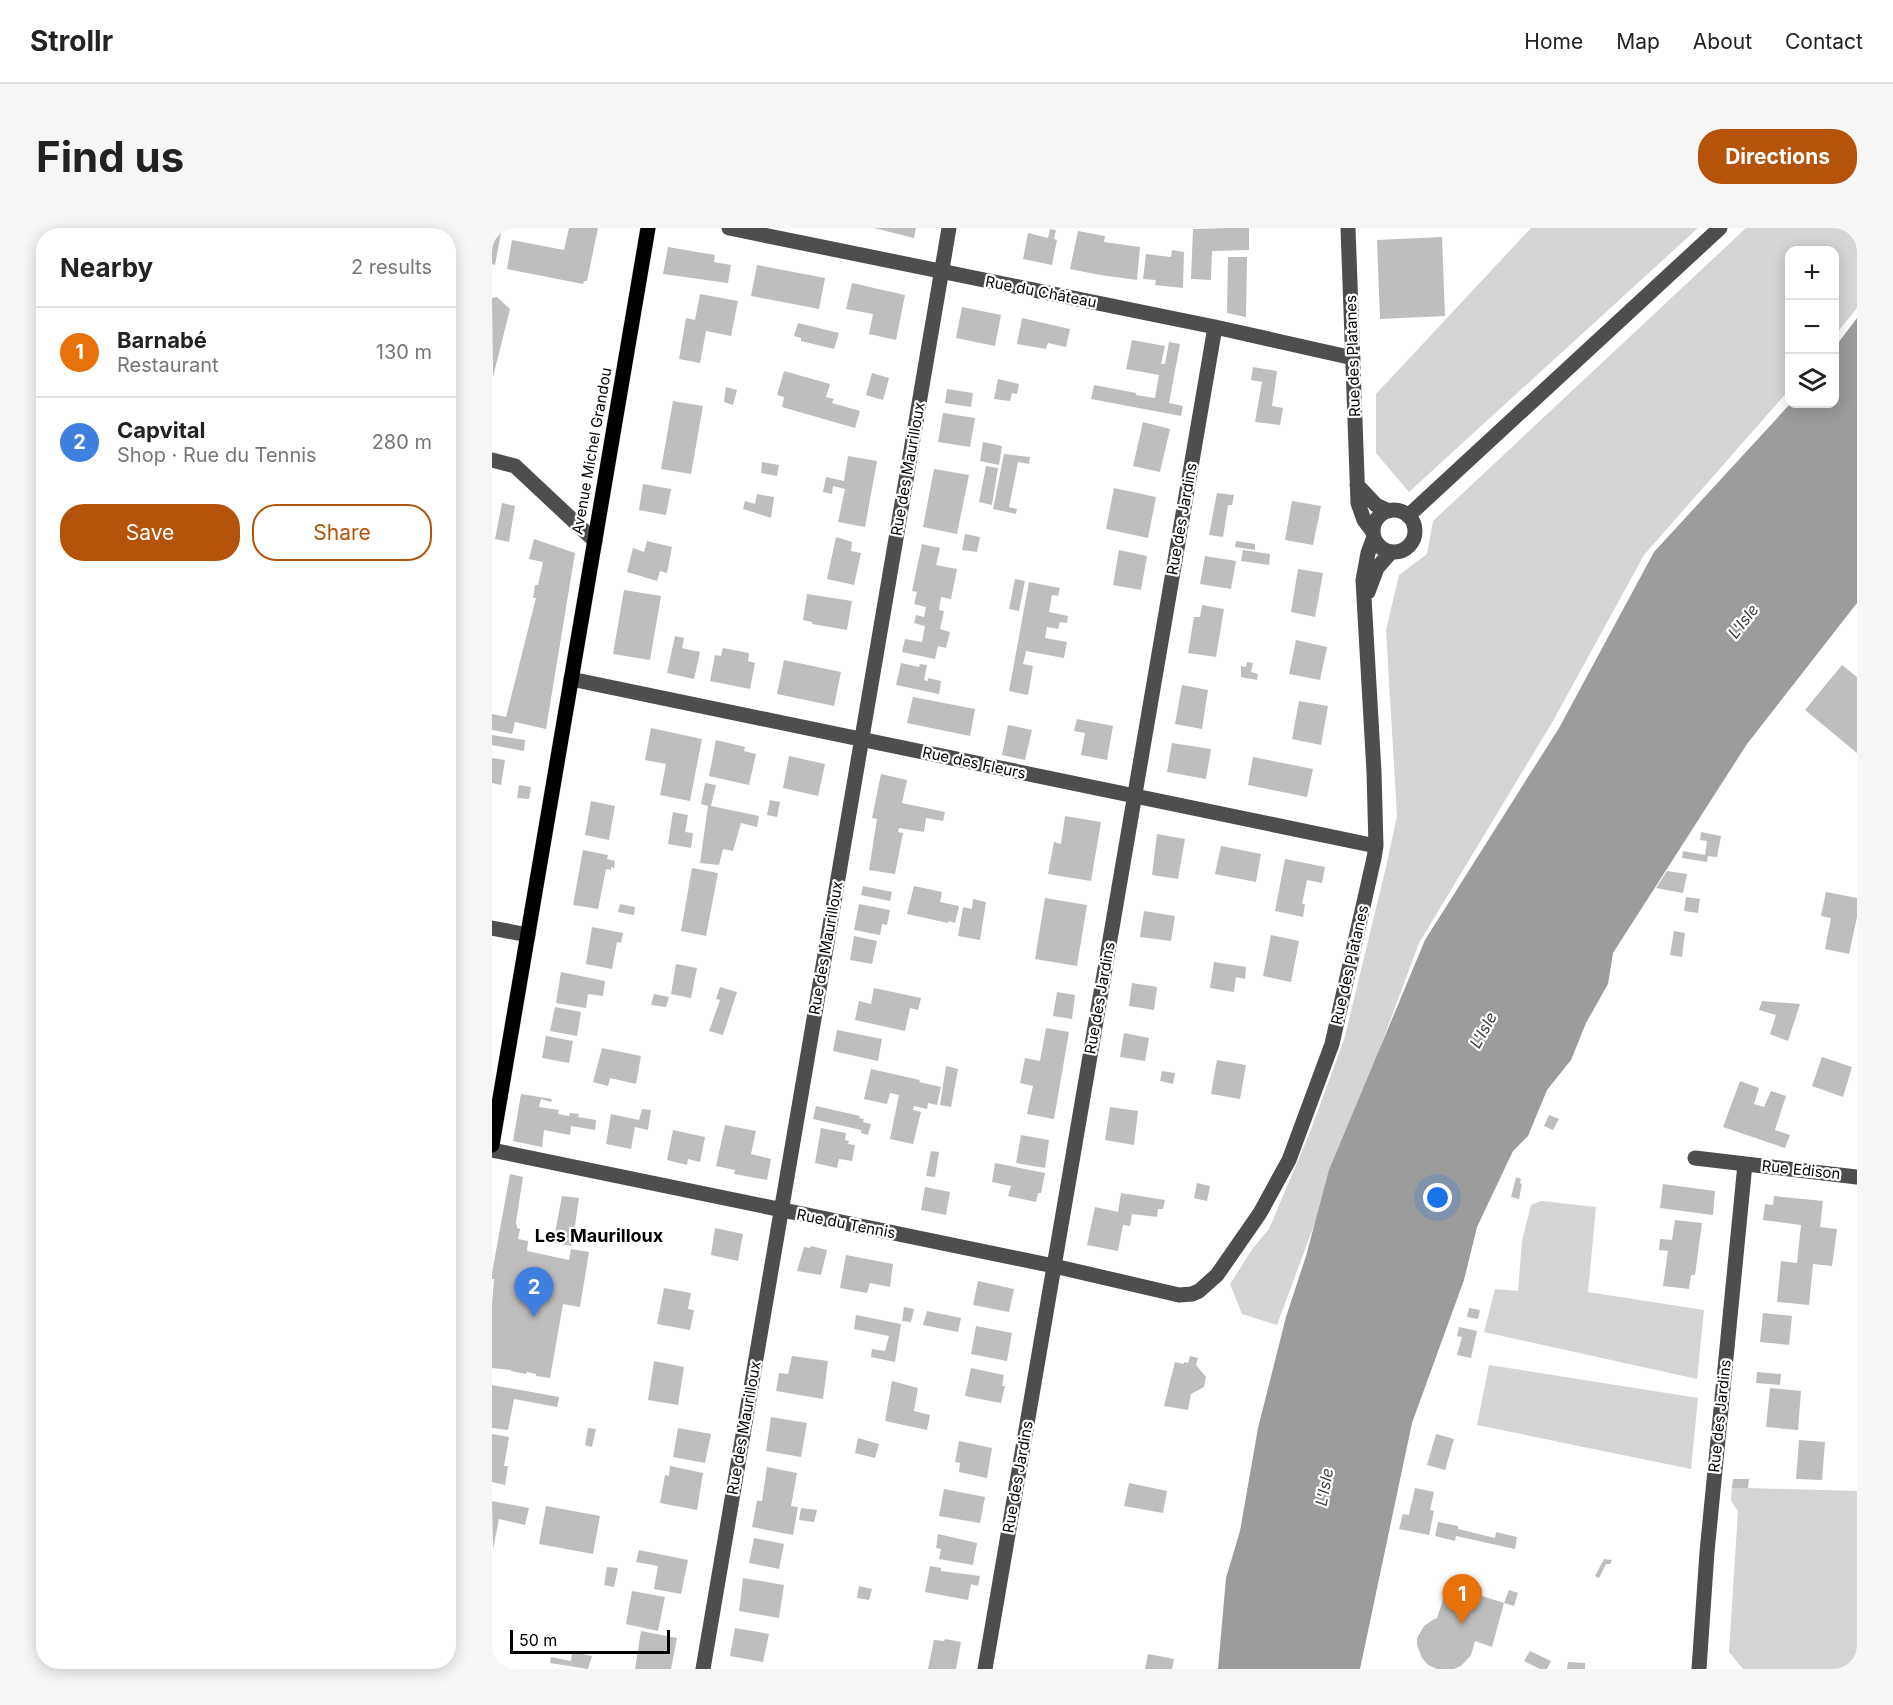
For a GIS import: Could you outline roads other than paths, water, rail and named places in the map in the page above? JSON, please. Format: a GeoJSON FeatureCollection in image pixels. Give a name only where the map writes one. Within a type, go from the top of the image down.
{"type":"FeatureCollection","features":[{"type":"Feature","properties":{"kind":"main road","name":"Avenue Michel Grandou"},"geometry":{"type":"LineString","coordinates":[[492,1145],[648,228]]}},
{"type":"Feature","properties":{"kind":"street","name":"Rue du Château"},"geometry":{"type":"LineString","coordinates":[[729,228],[1215,327],[1353,358]]}},
{"type":"Feature","properties":{"kind":"street","name":"Rue des Maurilloux"},"geometry":{"type":"LineString","coordinates":[[703,1669],[949,228]]}},
{"type":"Feature","properties":{"kind":"street","name":"Rue des Platanes"},"geometry":{"type":"LineString","coordinates":[[1348,228],[1357,484],[1360,512],[1380,547],[1391,552],[1404,550],[1412,541],[1414,528],[1408,516]]}},
{"type":"Feature","properties":{"kind":"street"},"geometry":{"type":"LineString","coordinates":[[1357,484],[1376,505],[1408,516],[1720,228]]}},
{"type":"Feature","properties":{"kind":"street","name":"Rue des Jardins"},"geometry":{"type":"LineString","coordinates":[[986,1669],[1215,327]]}},
{"type":"Feature","properties":{"kind":"street"},"geometry":{"type":"LineString","coordinates":[[492,460],[514,465],[595,541]]}},
{"type":"Feature","properties":{"kind":"street","name":"Rue des Platanes"},"geometry":{"type":"LineString","coordinates":[[1200,1291],[1216,1275],[1260,1213],[1289,1160],[1332,1044],[1376,846],[1363,580],[1377,519],[1389,511]]}},
{"type":"Feature","properties":{"kind":"street","name":"Rue des Platanes"},"geometry":{"type":"LineString","coordinates":[[1364,603],[1377,568],[1391,552]]}},
{"type":"Feature","properties":{"kind":"street","name":"Rue des Fleurs"},"geometry":{"type":"LineString","coordinates":[[571,680],[1376,846]]}},
{"type":"Feature","properties":{"kind":"street"},"geometry":{"type":"LineString","coordinates":[[492,928],[528,935]]}},
{"type":"Feature","properties":{"kind":"street","name":"Rue du Tennis"},"geometry":{"type":"LineString","coordinates":[[492,1150],[1054,1266],[1179,1295],[1200,1291]]}},
{"type":"Feature","properties":{"kind":"street","name":"Rue Edison"},"geometry":{"type":"LineString","coordinates":[[1695,1158],[1857,1177]]}},
{"type":"Feature","properties":{"kind":"street","name":"Rue des Jardins"},"geometry":{"type":"LineString","coordinates":[[1699,1669],[1707,1552],[1745,1164]]}},
{"type":"Feature","properties":{"kind":"water","name":"L'Isle"},"geometry":{"type":"Polygon","coordinates":[[[1857,318],[1857,603],[1747,744],[1613,953],[1608,984],[1586,1023],[1571,1060],[1547,1090],[1528,1136],[1513,1151],[1477,1227],[1464,1280],[1412,1423],[1360,1669],[1218,1669],[1226,1578],[1240,1531],[1258,1428],[1286,1317],[1306,1256],[1329,1170],[1425,940],[1559,728],[1654,552],[1786,408],[1839,408],[1839,342],[1857,318]]]}},
{"type":"Feature","properties":{"kind":"place","name":"Capvital"},"geometry":{"type":"Point","coordinates":[534,1317]}},
{"type":"Feature","properties":{"kind":"place","name":"Barnabé"},"geometry":{"type":"Point","coordinates":[1462,1624]}},
{"type":"Feature","properties":{"kind":"district","name":"Les Maurilloux"},"geometry":{"type":"Point","coordinates":[599,1236]}}]}
